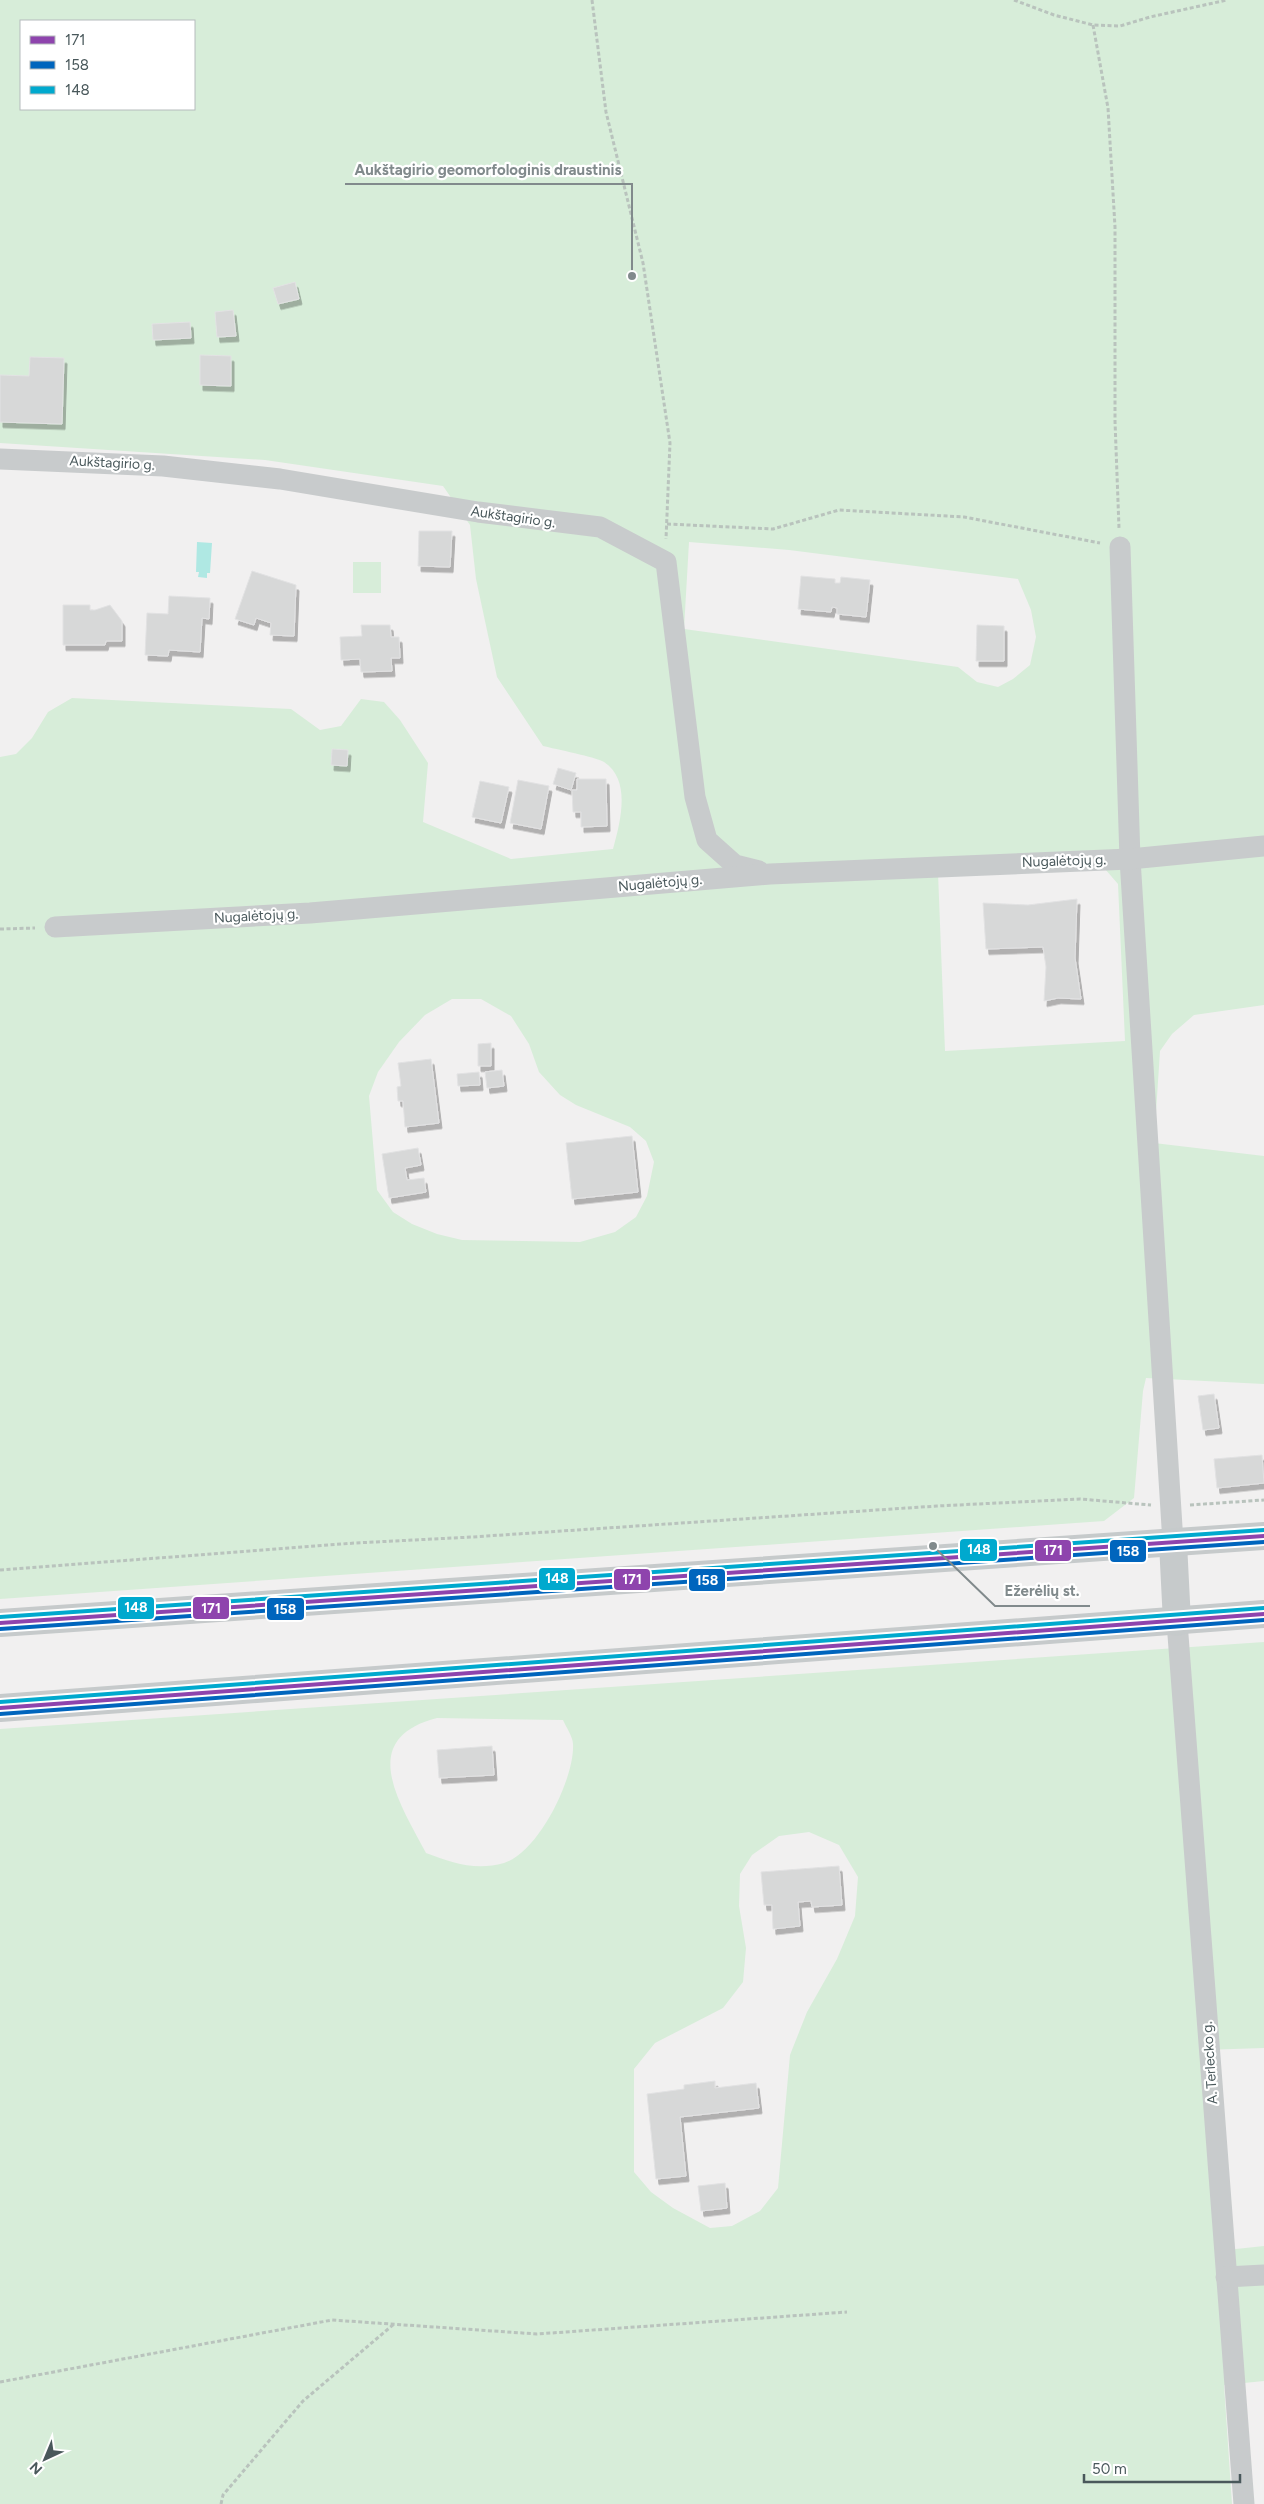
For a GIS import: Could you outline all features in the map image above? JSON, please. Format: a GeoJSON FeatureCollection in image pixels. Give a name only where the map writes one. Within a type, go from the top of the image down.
{"type":"FeatureCollection","features":[{"type":"Feature","properties":{"kind":"main road"},"geometry":{"type":"LineString","coordinates":[[0,1623],[1264,1536]]}},
{"type":"Feature","properties":{"kind":"main road"},"geometry":{"type":"LineString","coordinates":[[1172,1543],[1177,1622]]}},
{"type":"Feature","properties":{"kind":"main road"},"geometry":{"type":"LineString","coordinates":[[0,1708],[1177,1622],[1264,1614]]}},
{"type":"Feature","properties":{"kind":"street","name":"Aukštagirio g."},"geometry":{"type":"LineString","coordinates":[[0,459],[173,467],[280,479],[478,512],[600,527],[666,562]]}},
{"type":"Feature","properties":{"kind":"street"},"geometry":{"type":"LineString","coordinates":[[1120,547],[1130,859],[1172,1506],[1172,1543]]}},
{"type":"Feature","properties":{"kind":"street"},"geometry":{"type":"LineString","coordinates":[[666,562],[695,797],[707,840],[735,865],[770,874]]}},
{"type":"Feature","properties":{"kind":"street","name":"Nugalėtojų g."},"geometry":{"type":"LineString","coordinates":[[55,927],[310,913],[770,874],[1130,859],[1264,846]]}},
{"type":"Feature","properties":{"kind":"street","name":"A. Terlecko g."},"geometry":{"type":"LineString","coordinates":[[1177,1622],[1244,2504]]}},
{"type":"Feature","properties":{"kind":"street"},"geometry":{"type":"LineString","coordinates":[[1226,2277],[1264,2275]]}},
{"type":"Feature","properties":{"kind":"path"},"geometry":{"type":"LineString","coordinates":[[592,0],[606,112],[643,264],[670,443],[666,562]]}},
{"type":"Feature","properties":{"kind":"path"},"geometry":{"type":"LineString","coordinates":[[1014,0],[1054,15],[1093,25],[1120,26],[1150,17],[1226,0]]}},
{"type":"Feature","properties":{"kind":"path"},"geometry":{"type":"LineString","coordinates":[[667,524],[773,528],[839,510],[964,517],[1120,547],[1115,421],[1116,227],[1108,108],[1093,25]]}},
{"type":"Feature","properties":{"kind":"path"},"geometry":{"type":"LineString","coordinates":[[0,929],[55,927]]}},
{"type":"Feature","properties":{"kind":"path"},"geometry":{"type":"LineString","coordinates":[[0,1570],[355,1543],[937,1506],[1080,1499],[1172,1506],[1264,1500]]}},
{"type":"Feature","properties":{"kind":"path"},"geometry":{"type":"LineString","coordinates":[[0,2382],[332,2320],[537,2334],[847,2312]]}},
{"type":"Feature","properties":{"kind":"path"},"geometry":{"type":"LineString","coordinates":[[221,2504],[223,2495],[304,2402],[394,2324]]}},
{"type":"Feature","properties":{"kind":"green space"},"geometry":{"type":"Polygon","coordinates":[[[0,0],[1264,0],[1264,1005],[1194,1015],[1172,1034],[1160,1051],[1154,1143],[1264,1156],[1264,1384],[1146,1378],[1143,1391],[1134,1498],[1104,1521],[0,1599],[0,757],[16,754],[32,738],[48,712],[72,698],[291,709],[320,730],[341,726],[361,699],[384,702],[400,720],[428,763],[423,822],[511,859],[613,849],[621,815],[621,791],[613,770],[600,760],[543,746],[497,677],[476,579],[470,525],[443,486],[265,460],[0,443],[0,0]],[[689,542],[684,629],[958,667],[977,682],[998,687],[1013,679],[1030,665],[1036,637],[1031,610],[1018,579],[789,550],[689,542]],[[1105,869],[938,873],[945,1051],[1125,1041],[1118,884],[1105,869]],[[452,999],[425,1015],[399,1042],[378,1072],[369,1096],[377,1190],[393,1212],[412,1224],[437,1234],[462,1240],[580,1242],[615,1232],[636,1217],[647,1196],[654,1162],[646,1141],[630,1127],[576,1105],[560,1095],[539,1072],[529,1044],[511,1016],[481,999],[452,999]]]}},
{"type":"Feature","properties":{"kind":"green space"},"geometry":{"type":"Polygon","coordinates":[[[353,562],[381,562],[381,593],[353,593],[353,562]]]}},
{"type":"Feature","properties":{"kind":"green space"},"geometry":{"type":"Polygon","coordinates":[[[1264,1642],[1264,2048],[1203,2050],[1217,2251],[1264,2246],[1264,2381],[1224,2385],[1232,2504],[0,2504],[0,1729],[1264,1642]],[[437,1718],[412,1728],[397,1741],[391,1757],[391,1775],[406,1815],[426,1853],[464,1865],[484,1866],[504,1863],[517,1856],[529,1845],[552,1813],[568,1776],[572,1758],[573,1741],[571,1735],[563,1720],[437,1718]],[[809,1832],[779,1836],[752,1855],[740,1874],[739,1906],[746,1948],[743,1982],[723,2008],[655,2043],[634,2069],[634,2172],[651,2192],[673,2208],[710,2228],[732,2226],[760,2211],[778,2188],[790,2055],[807,2012],[837,1959],[855,1916],[858,1877],[839,1845],[809,1832]]]}},
{"type":"Feature","properties":{"kind":"water"},"geometry":{"type":"Polygon","coordinates":[[[197,542],[212,543],[210,573],[207,573],[207,578],[198,577],[199,572],[196,572],[197,542]]]}},
{"type":"Feature","properties":{"kind":"building"},"geometry":{"type":"Polygon","coordinates":[[[295,282],[299,299],[278,304],[273,288],[295,282]]]}},
{"type":"Feature","properties":{"kind":"building"},"geometry":{"type":"Polygon","coordinates":[[[233,310],[236,336],[217,337],[215,312],[233,310]]]}},
{"type":"Feature","properties":{"kind":"building"},"geometry":{"type":"Polygon","coordinates":[[[190,322],[191,338],[153,340],[152,324],[190,322]]]}},
{"type":"Feature","properties":{"kind":"building"},"geometry":{"type":"Polygon","coordinates":[[[200,355],[231,356],[231,386],[200,385],[200,355]]]}},
{"type":"Feature","properties":{"kind":"building"},"geometry":{"type":"Polygon","coordinates":[[[30,357],[64,358],[62,424],[0,422],[0,375],[29,376],[30,357]]]}},
{"type":"Feature","properties":{"kind":"building"},"geometry":{"type":"Polygon","coordinates":[[[419,531],[452,531],[450,567],[418,566],[419,531]]]}},
{"type":"Feature","properties":{"kind":"building"},"geometry":{"type":"Polygon","coordinates":[[[252,571],[296,585],[294,636],[270,635],[271,623],[256,618],[254,625],[235,619],[252,571]]]}},
{"type":"Feature","properties":{"kind":"building"},"geometry":{"type":"Polygon","coordinates":[[[801,576],[835,579],[835,583],[840,583],[841,577],[870,580],[866,617],[837,614],[837,608],[832,607],[831,612],[798,609],[801,576]]]}},
{"type":"Feature","properties":{"kind":"building"},"geometry":{"type":"Polygon","coordinates":[[[169,596],[210,598],[209,619],[202,618],[200,652],[169,650],[168,656],[145,655],[147,613],[168,614],[169,596]]]}},
{"type":"Feature","properties":{"kind":"building"},"geometry":{"type":"Polygon","coordinates":[[[63,605],[90,605],[90,610],[95,610],[110,605],[122,621],[122,641],[106,641],[105,645],[63,645],[63,605]]]}},
{"type":"Feature","properties":{"kind":"building"},"geometry":{"type":"Polygon","coordinates":[[[361,625],[390,625],[391,637],[399,637],[400,658],[391,658],[392,671],[361,672],[360,659],[341,660],[340,637],[362,636],[361,625]]]}},
{"type":"Feature","properties":{"kind":"building"},"geometry":{"type":"Polygon","coordinates":[[[977,625],[1004,626],[1004,661],[976,661],[977,625]]]}},
{"type":"Feature","properties":{"kind":"building"},"geometry":{"type":"Polygon","coordinates":[[[332,749],[348,750],[347,766],[331,765],[332,749]]]}},
{"type":"Feature","properties":{"kind":"building"},"geometry":{"type":"Polygon","coordinates":[[[558,768],[576,773],[571,790],[553,784],[558,768]]]}},
{"type":"Feature","properties":{"kind":"building"},"geometry":{"type":"Polygon","coordinates":[[[577,779],[606,779],[607,826],[581,827],[581,812],[573,812],[572,790],[577,790],[577,779]]]}},
{"type":"Feature","properties":{"kind":"building"},"geometry":{"type":"Polygon","coordinates":[[[518,780],[549,786],[541,829],[510,823],[518,780]]]}},
{"type":"Feature","properties":{"kind":"building"},"geometry":{"type":"Polygon","coordinates":[[[480,781],[509,787],[501,823],[472,817],[480,781]]]}},
{"type":"Feature","properties":{"kind":"building"},"geometry":{"type":"Polygon","coordinates":[[[1077,899],[1075,958],[1081,999],[1058,998],[1044,1001],[1046,967],[1043,947],[986,949],[983,903],[1028,905],[1077,899]]]}},
{"type":"Feature","properties":{"kind":"building"},"geometry":{"type":"Polygon","coordinates":[[[491,1043],[491,1066],[478,1066],[478,1044],[491,1043]]]}},
{"type":"Feature","properties":{"kind":"building"},"geometry":{"type":"Polygon","coordinates":[[[431,1059],[439,1123],[405,1127],[403,1101],[398,1101],[397,1087],[401,1086],[398,1063],[431,1059]]]}},
{"type":"Feature","properties":{"kind":"building"},"geometry":{"type":"Polygon","coordinates":[[[502,1070],[504,1086],[487,1088],[485,1072],[502,1070]]]}},
{"type":"Feature","properties":{"kind":"building"},"geometry":{"type":"Polygon","coordinates":[[[479,1072],[480,1085],[458,1086],[457,1074],[479,1072]]]}},
{"type":"Feature","properties":{"kind":"building"},"geometry":{"type":"Polygon","coordinates":[[[632,1136],[638,1192],[572,1199],[566,1143],[632,1136]]]}},
{"type":"Feature","properties":{"kind":"building"},"geometry":{"type":"Polygon","coordinates":[[[418,1148],[421,1165],[405,1168],[407,1180],[424,1178],[426,1192],[389,1198],[382,1154],[418,1148]]]}},
{"type":"Feature","properties":{"kind":"building"},"geometry":{"type":"Polygon","coordinates":[[[1214,1394],[1219,1428],[1203,1430],[1198,1396],[1214,1394]]]}},
{"type":"Feature","properties":{"kind":"building"},"geometry":{"type":"Polygon","coordinates":[[[1262,1455],[1264,1483],[1217,1488],[1214,1459],[1262,1455]]]}},
{"type":"Feature","properties":{"kind":"building"},"geometry":{"type":"Polygon","coordinates":[[[492,1746],[494,1775],[439,1778],[437,1750],[492,1746]]]}},
{"type":"Feature","properties":{"kind":"building"},"geometry":{"type":"Polygon","coordinates":[[[839,1866],[842,1905],[812,1907],[811,1901],[798,1902],[800,1926],[773,1929],[772,1905],[764,1905],[761,1872],[839,1866]]]}},
{"type":"Feature","properties":{"kind":"building"},"geometry":{"type":"Polygon","coordinates":[[[715,2081],[715,2088],[756,2083],[759,2108],[680,2117],[686,2176],[656,2179],[647,2094],[684,2089],[684,2085],[715,2081]]]}},
{"type":"Feature","properties":{"kind":"building"},"geometry":{"type":"Polygon","coordinates":[[[725,2183],[727,2208],[701,2211],[698,2186],[725,2183]]]}},
{"type":"Feature","properties":{"kind":"transit line","name":"148"},"geometry":{"type":"LineString","coordinates":[[0,1617],[1264,1530]]}},
{"type":"Feature","properties":{"kind":"transit line","name":"171"},"geometry":{"type":"LineString","coordinates":[[0,1623],[1264,1536]]}},
{"type":"Feature","properties":{"kind":"transit line","name":"158"},"geometry":{"type":"LineString","coordinates":[[0,1629],[1264,1542]]}},
{"type":"Feature","properties":{"kind":"transit line","name":"148"},"geometry":{"type":"LineString","coordinates":[[0,1702],[1264,1608]]}},
{"type":"Feature","properties":{"kind":"transit line","name":"171"},"geometry":{"type":"LineString","coordinates":[[0,1708],[1264,1614]]}},
{"type":"Feature","properties":{"kind":"transit line","name":"158"},"geometry":{"type":"LineString","coordinates":[[0,1714],[1264,1620]]}},
{"type":"Feature","properties":{"kind":"place","name":"Aukštagirio geomorfologinis draustinis"},"geometry":{"type":"Point","coordinates":[632,276]}},
{"type":"Feature","properties":{"kind":"place","name":"Ežerėlių st."},"geometry":{"type":"Point","coordinates":[933,1546]}}]}
